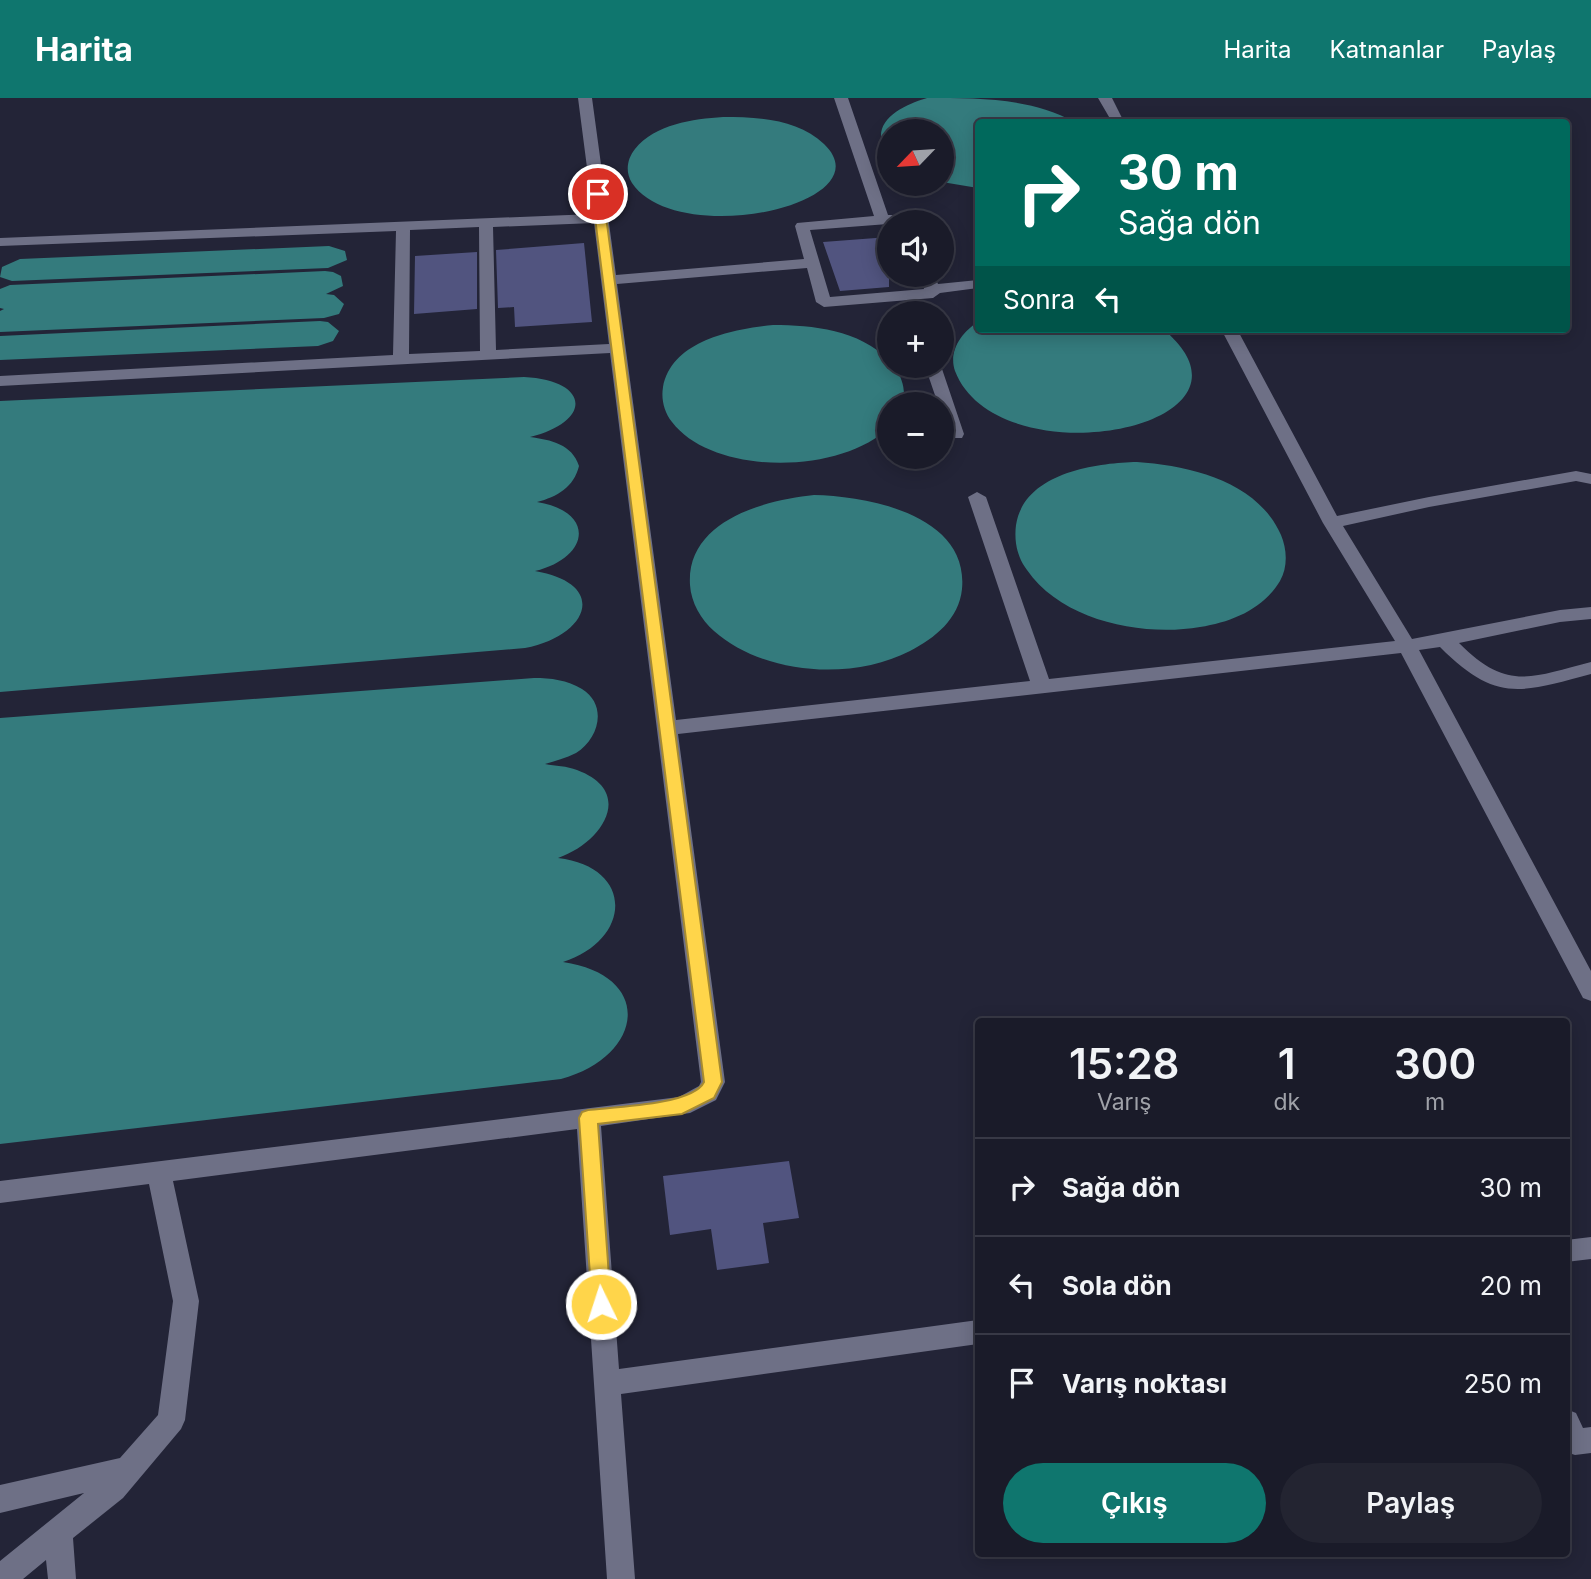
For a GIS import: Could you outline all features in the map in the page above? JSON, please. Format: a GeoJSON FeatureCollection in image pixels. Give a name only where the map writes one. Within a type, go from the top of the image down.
{"type":"FeatureCollection","features":[{"type":"Feature","properties":{"kind":"lane"},"geometry":{"type":"LineString","coordinates":[[0,1192],[682,1106],[708,1093],[713,1082],[585,98]]}},
{"type":"Feature","properties":{"kind":"lane"},"geometry":{"type":"LineString","coordinates":[[841,98],[880,210]]}},
{"type":"Feature","properties":{"kind":"lane"},"geometry":{"type":"LineString","coordinates":[[1105,98],[1116,119]]}},
{"type":"Feature","properties":{"kind":"lane"},"geometry":{"type":"LineString","coordinates":[[0,242],[601,218]]}},
{"type":"Feature","properties":{"kind":"lane"},"geometry":{"type":"LineString","coordinates":[[877,220],[802,226],[824,302],[933,293],[931,287]]}},
{"type":"Feature","properties":{"kind":"lane"},"geometry":{"type":"LineString","coordinates":[[486,223],[488,355]]}},
{"type":"Feature","properties":{"kind":"lane"},"geometry":{"type":"LineString","coordinates":[[401,360],[403,228]]}},
{"type":"Feature","properties":{"kind":"lane"},"geometry":{"type":"LineString","coordinates":[[609,280],[813,264]]}},
{"type":"Feature","properties":{"kind":"lane"},"geometry":{"type":"LineString","coordinates":[[954,283],[975,284]]}},
{"type":"Feature","properties":{"kind":"lane"},"geometry":{"type":"LineString","coordinates":[[909,295],[911,301]]}},
{"type":"Feature","properties":{"kind":"lane"},"geometry":{"type":"LineString","coordinates":[[1231,333],[1332,523],[1407,646],[1591,992]]}},
{"type":"Feature","properties":{"kind":"lane"},"geometry":{"type":"LineString","coordinates":[[0,381],[617,348]]}},
{"type":"Feature","properties":{"kind":"lane"},"geometry":{"type":"LineString","coordinates":[[937,378],[956,434]]}},
{"type":"Feature","properties":{"kind":"lane"},"geometry":{"type":"LineString","coordinates":[[1332,523],[1429,502],[1576,477],[1591,480]]}},
{"type":"Feature","properties":{"kind":"lane"},"geometry":{"type":"LineString","coordinates":[[977,497],[1042,687]]}},
{"type":"Feature","properties":{"kind":"lane"},"geometry":{"type":"LineString","coordinates":[[667,728],[1407,646],[1560,616],[1591,613]]}},
{"type":"Feature","properties":{"kind":"lane"},"geometry":{"type":"LineString","coordinates":[[1445,640],[1478,671],[1503,683],[1527,683],[1591,668]]}},
{"type":"Feature","properties":{"kind":"lane"},"geometry":{"type":"LineString","coordinates":[[588,1118],[621,1579]]}},
{"type":"Feature","properties":{"kind":"lane"},"geometry":{"type":"LineString","coordinates":[[0,1579],[113,1488],[171,1420],[186,1301],[159,1172]]}},
{"type":"Feature","properties":{"kind":"lane"},"geometry":{"type":"LineString","coordinates":[[1570,1251],[1591,1248]]}},
{"type":"Feature","properties":{"kind":"lane"},"geometry":{"type":"LineString","coordinates":[[607,1383],[975,1332]]}},
{"type":"Feature","properties":{"kind":"lane"},"geometry":{"type":"LineString","coordinates":[[1570,1431],[1575,1443],[1591,1440]]}},
{"type":"Feature","properties":{"kind":"lane"},"geometry":{"type":"LineString","coordinates":[[0,1499],[128,1470]]}},
{"type":"Feature","properties":{"kind":"lane"},"geometry":{"type":"LineString","coordinates":[[58,1533],[62,1579]]}},
{"type":"Feature","properties":{"kind":"shaded area"},"geometry":{"type":"Polygon","coordinates":[[[927,98],[985,99],[1041,108],[1068,119],[975,119],[975,188],[954,184],[954,119],[888,119],[897,111],[927,98]]]}},
{"type":"Feature","properties":{"kind":"shaded area"},"geometry":{"type":"Polygon","coordinates":[[[723,117],[776,121],[790,124],[814,136],[824,144],[836,166],[827,185],[803,200],[768,211],[729,216],[690,214],[656,203],[632,183],[628,174],[630,157],[643,141],[675,124],[723,117]]]}},
{"type":"Feature","properties":{"kind":"shaded area"},"geometry":{"type":"Polygon","coordinates":[[[329,246],[345,251],[347,260],[328,268],[12,281],[0,277],[2,267],[20,259],[329,246]]]}},
{"type":"Feature","properties":{"kind":"shaded area"},"geometry":{"type":"Polygon","coordinates":[[[325,271],[341,276],[343,286],[326,294],[334,295],[344,304],[339,314],[324,318],[0,332],[0,311],[4,309],[0,308],[0,289],[10,285],[325,271]]]}},
{"type":"Feature","properties":{"kind":"shaded area"},"geometry":{"type":"Polygon","coordinates":[[[328,322],[339,331],[333,341],[318,346],[0,360],[0,336],[328,322]]]}},
{"type":"Feature","properties":{"kind":"shaded area"},"geometry":{"type":"Polygon","coordinates":[[[975,324],[975,333],[1166,333],[1190,364],[1187,393],[1161,415],[1120,429],[1071,433],[1022,425],[981,405],[955,371],[954,352],[958,343],[975,324]]]}},
{"type":"Feature","properties":{"kind":"shaded area"},"geometry":{"type":"Polygon","coordinates":[[[773,325],[804,326],[850,336],[877,350],[877,378],[901,378],[904,392],[877,392],[877,436],[842,454],[811,461],[779,463],[747,460],[717,453],[691,440],[672,422],[665,410],[662,392],[669,371],[678,358],[707,340],[741,330],[773,325]]]}},
{"type":"Feature","properties":{"kind":"shaded area"},"geometry":{"type":"Polygon","coordinates":[[[524,377],[561,385],[571,393],[575,402],[573,412],[565,421],[551,430],[530,437],[560,444],[571,453],[579,466],[573,480],[564,490],[537,502],[556,507],[570,515],[577,525],[579,535],[567,556],[553,565],[535,571],[559,578],[574,587],[581,598],[582,610],[576,622],[564,633],[547,642],[525,648],[0,692],[0,401],[524,377]]]}},
{"type":"Feature","properties":{"kind":"shaded area"},"geometry":{"type":"Polygon","coordinates":[[[1137,462],[1179,468],[1220,480],[1256,501],[1270,517],[1283,540],[1285,564],[1280,581],[1256,607],[1224,622],[1200,627],[1178,630],[1129,627],[1082,613],[1061,602],[1042,588],[1027,570],[1016,543],[1016,525],[1022,507],[1032,493],[1064,474],[1101,465],[1137,462]]]}},
{"type":"Feature","properties":{"kind":"shaded area"},"geometry":{"type":"Polygon","coordinates":[[[814,495],[836,496],[886,506],[911,515],[932,527],[949,543],[960,564],[962,589],[956,610],[937,634],[910,651],[887,661],[862,667],[809,669],[758,657],[734,646],[709,627],[695,604],[690,585],[692,563],[701,545],[714,530],[752,509],[773,502],[814,495]]]}},
{"type":"Feature","properties":{"kind":"shaded area"},"geometry":{"type":"Polygon","coordinates":[[[534,678],[559,680],[582,689],[590,696],[598,713],[595,731],[584,747],[572,755],[545,764],[573,769],[595,779],[605,791],[609,804],[606,817],[588,841],[558,858],[583,864],[601,875],[612,889],[615,905],[612,922],[602,938],[586,952],[563,962],[593,970],[613,983],[625,999],[628,1018],[622,1036],[609,1053],[588,1068],[561,1079],[0,1144],[0,718],[534,678]]]}},
{"type":"Feature","properties":{"kind":"building"},"geometry":{"type":"Polygon","coordinates":[[[877,238],[877,287],[889,287],[840,291],[823,242],[877,238]]]}},
{"type":"Feature","properties":{"kind":"building"},"geometry":{"type":"Polygon","coordinates":[[[584,243],[592,322],[515,327],[514,307],[498,308],[496,250],[584,243]]]}},
{"type":"Feature","properties":{"kind":"building"},"geometry":{"type":"Polygon","coordinates":[[[477,252],[477,309],[414,314],[415,256],[477,252]]]}},
{"type":"Feature","properties":{"kind":"building"},"geometry":{"type":"Polygon","coordinates":[[[789,1161],[799,1218],[763,1223],[769,1263],[717,1270],[711,1229],[670,1235],[663,1176],[789,1161]]]}},
{"type":"Feature","properties":{"kind":"route"},"geometry":{"type":"LineString","coordinates":[[598,194],[713,1082],[708,1093],[682,1106],[588,1118],[601,1304]]}}]}
